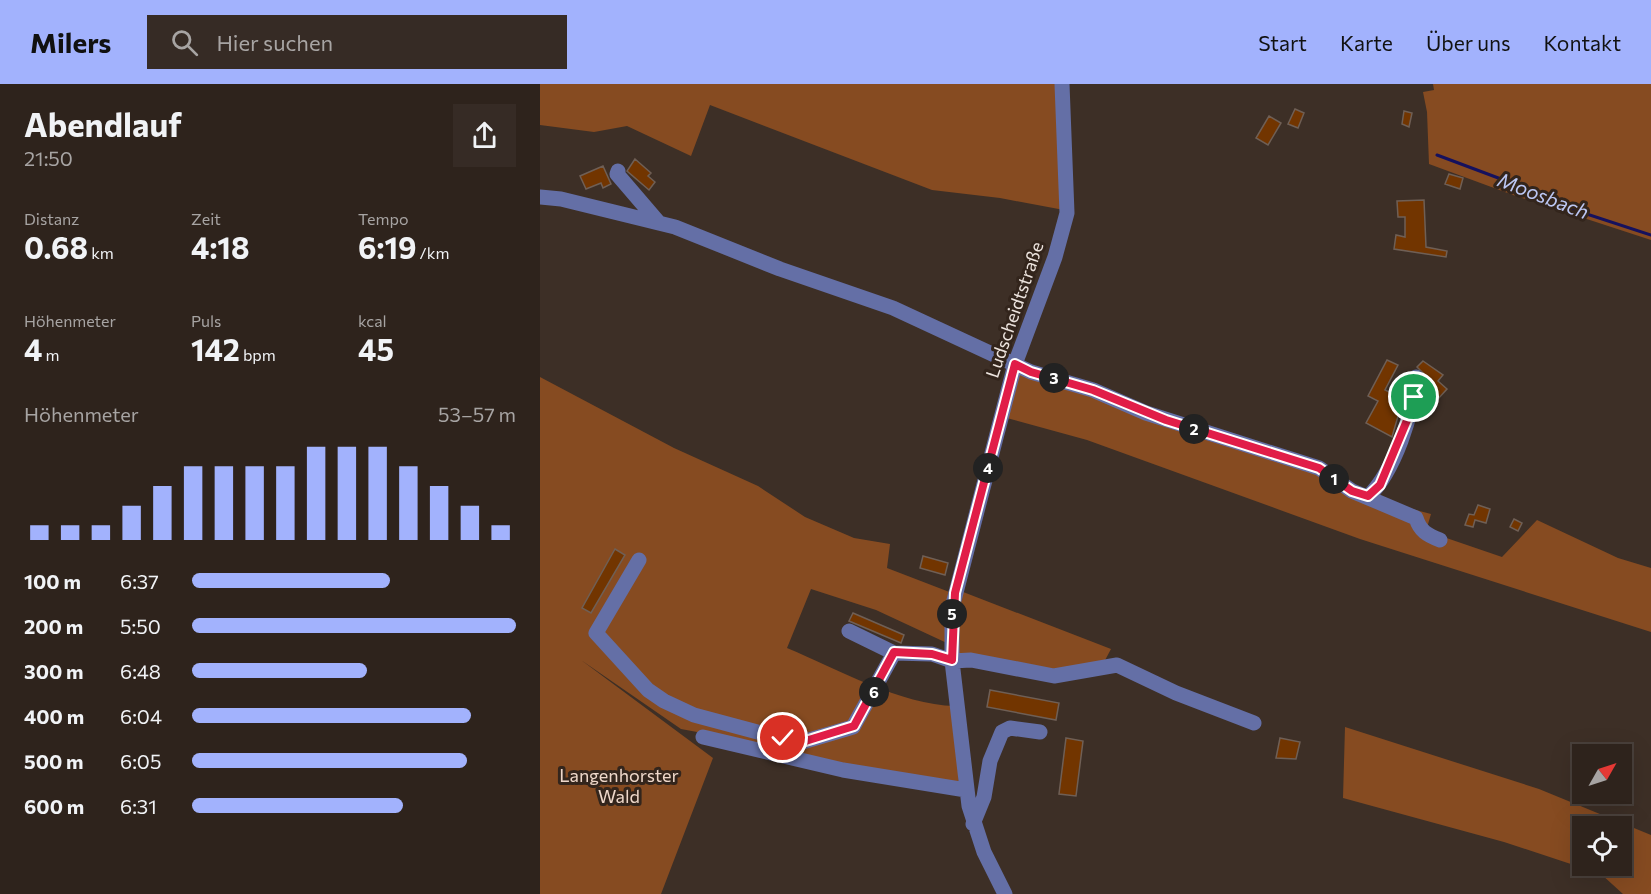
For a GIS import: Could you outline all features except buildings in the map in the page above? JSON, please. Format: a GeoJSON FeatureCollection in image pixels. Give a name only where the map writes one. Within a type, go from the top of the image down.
{"type":"FeatureCollection","features":[{"type":"Feature","properties":{"kind":"street","name":"Ludscheidtstraße"},"geometry":{"type":"LineString","coordinates":[[1005,894],[973,824],[966,790],[952,660],[955,593],[1015,364],[1055,257],[1067,213],[1062,84]]}},
{"type":"Feature","properties":{"kind":"street"},"geometry":{"type":"LineString","coordinates":[[618,171],[617,174],[658,223]]}},
{"type":"Feature","properties":{"kind":"street"},"geometry":{"type":"LineString","coordinates":[[540,197],[561,199],[675,227],[780,269],[893,308],[1031,372],[1093,390],[1155,417],[1319,468],[1352,491],[1416,518],[1419,527],[1428,535],[1440,540]]}},
{"type":"Feature","properties":{"kind":"street"},"geometry":{"type":"LineString","coordinates":[[1368,496],[1380,485],[1413,406],[1416,377]]}},
{"type":"Feature","properties":{"kind":"street"},"geometry":{"type":"LineString","coordinates":[[639,560],[596,633],[648,690],[664,701],[694,715],[799,743],[836,733],[854,726],[894,652]]}},
{"type":"Feature","properties":{"kind":"street"},"geometry":{"type":"LineString","coordinates":[[849,632],[894,652],[932,654],[952,660],[971,660],[1054,676],[1117,665],[1176,693],[1254,723]]}},
{"type":"Feature","properties":{"kind":"street"},"geometry":{"type":"LineString","coordinates":[[973,824],[984,797],[990,761],[1002,732],[1010,728],[1040,732]]}},
{"type":"Feature","properties":{"kind":"street"},"geometry":{"type":"LineString","coordinates":[[703,737],[843,770],[966,790]]}},
{"type":"Feature","properties":{"kind":"green space"},"geometry":{"type":"Polygon","coordinates":[[[540,84],[1057,84],[1064,210],[1000,198],[932,190],[710,105],[691,156],[627,126],[594,132],[540,125],[540,84]]]}},
{"type":"Feature","properties":{"kind":"green space"},"geometry":{"type":"Polygon","coordinates":[[[1433,84],[1651,84],[1651,240],[1513,195],[1429,164],[1427,112],[1423,92],[1434,90],[1433,84]]]}},
{"type":"Feature","properties":{"kind":"green space"},"geometry":{"type":"Polygon","coordinates":[[[1015,369],[1293,463],[1351,493],[1431,514],[1426,531],[1502,557],[1537,520],[1618,558],[1651,568],[1651,632],[1360,539],[1087,440],[1003,417],[1015,369]]]}},
{"type":"Feature","properties":{"kind":"green space","name":"Langenhorster Wald"},"geometry":{"type":"Polygon","coordinates":[[[540,377],[674,448],[758,486],[805,517],[854,538],[890,544],[887,568],[952,593],[949,644],[876,610],[811,589],[787,648],[891,693],[934,704],[955,706],[959,785],[801,757],[740,740],[681,729],[581,660],[713,758],[661,894],[540,894],[540,377]]]}},
{"type":"Feature","properties":{"kind":"green space"},"geometry":{"type":"Polygon","coordinates":[[[958,590],[1111,649],[1103,664],[1065,674],[955,658],[958,590]]]}},
{"type":"Feature","properties":{"kind":"green space"},"geometry":{"type":"Polygon","coordinates":[[[1345,727],[1539,789],[1605,816],[1572,816],[1572,864],[1504,842],[1343,798],[1345,727]]]}},
{"type":"Feature","properties":{"kind":"green space"},"geometry":{"type":"Polygon","coordinates":[[[1632,827],[1651,835],[1651,894],[1623,894],[1603,876],[1632,876],[1632,827]]]}},
{"type":"Feature","properties":{"kind":"waterway","name":"Moosbach"},"geometry":{"type":"LineString","coordinates":[[1437,155],[1509,182],[1541,199],[1651,235]]}},
{"type":"Feature","properties":{"kind":"route"},"geometry":{"type":"LineString","coordinates":[[783,738],[799,743],[854,726],[894,652],[932,654],[952,660],[951,622],[955,593],[1015,364],[1031,372],[1093,390],[1166,420],[1319,468],[1352,491],[1368,496],[1380,485],[1413,406],[1414,397]]}}]}
